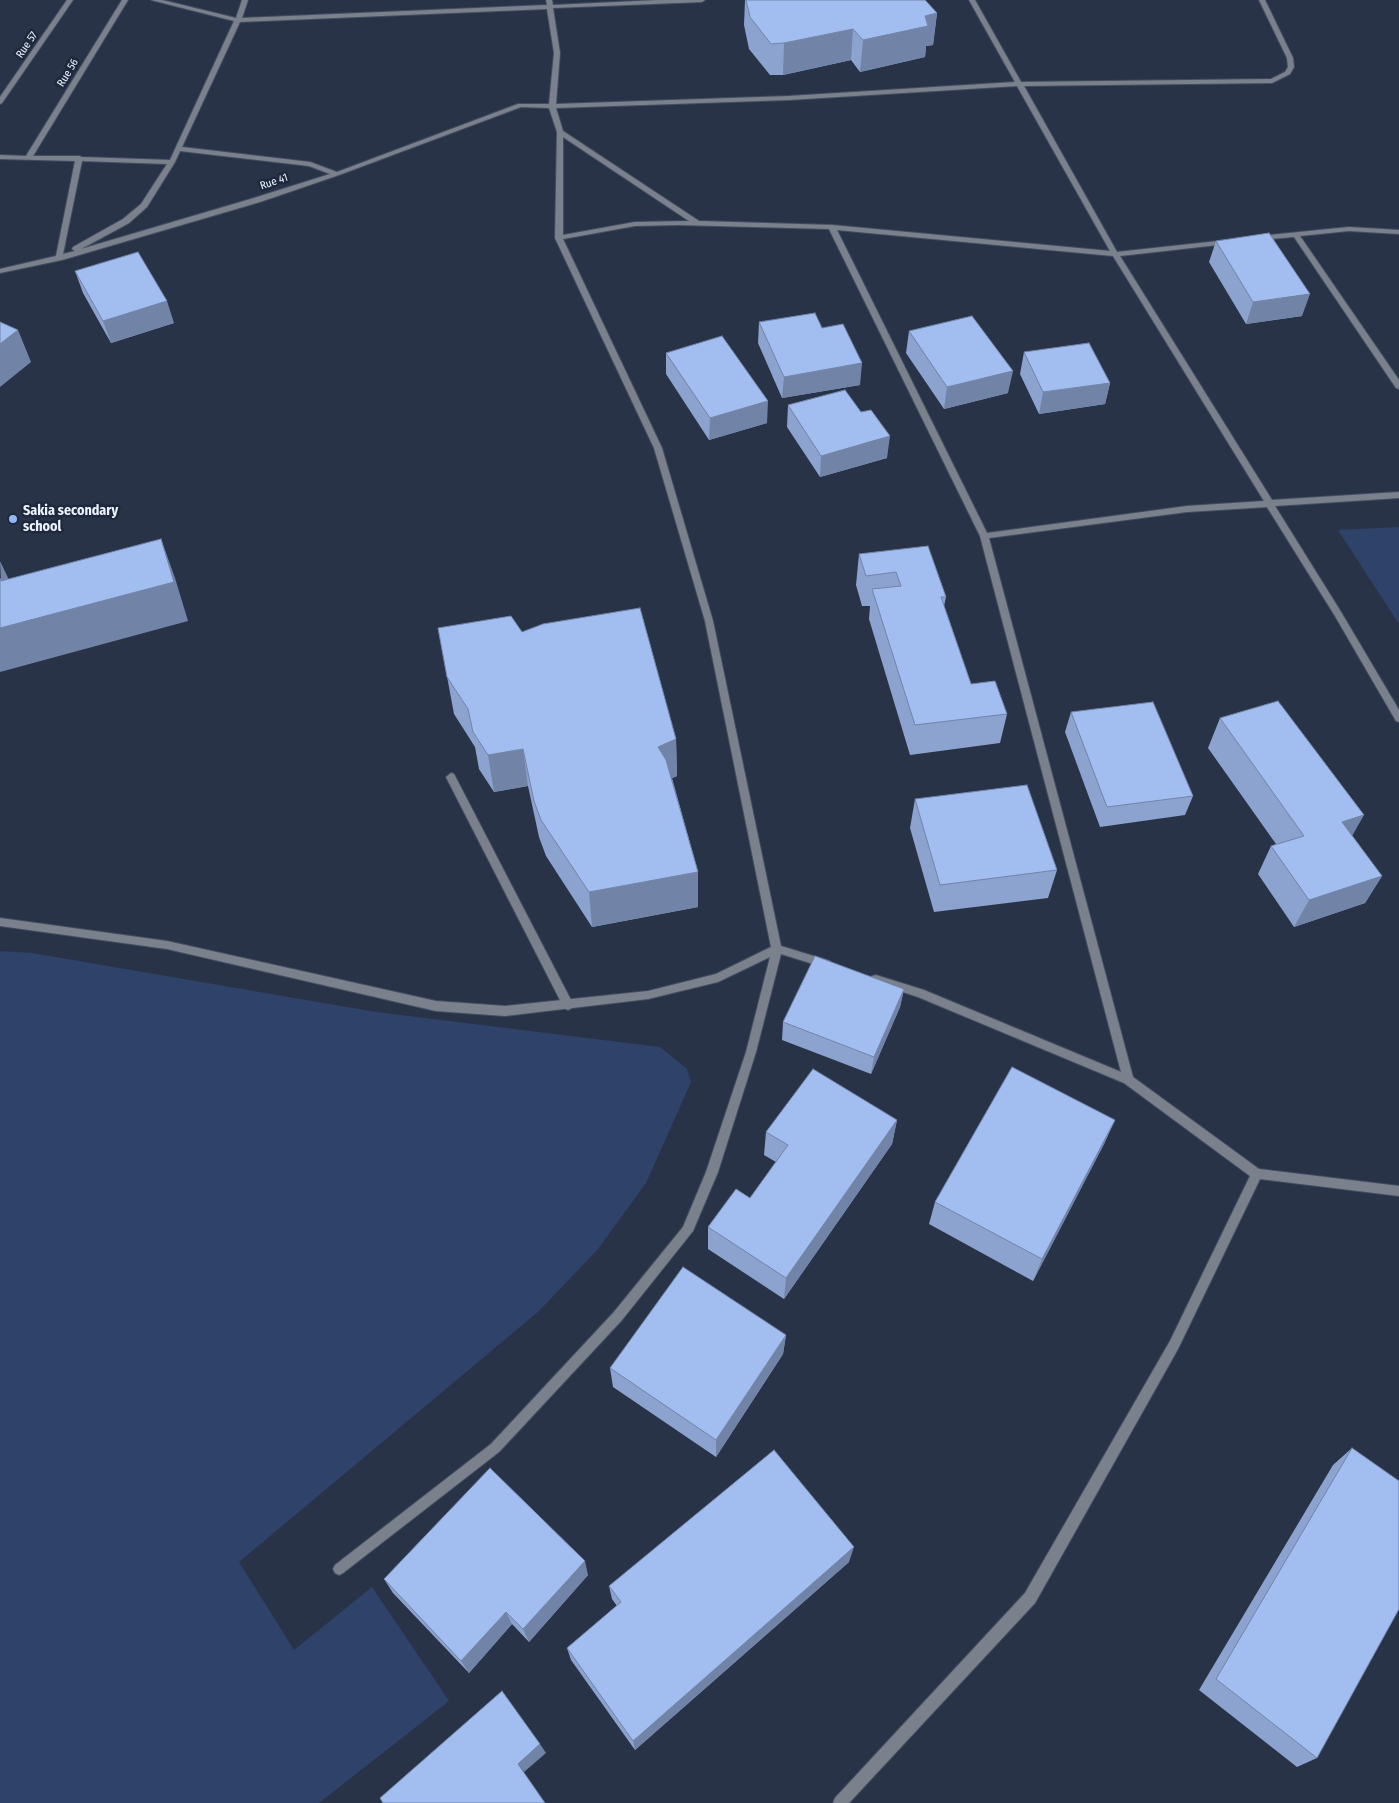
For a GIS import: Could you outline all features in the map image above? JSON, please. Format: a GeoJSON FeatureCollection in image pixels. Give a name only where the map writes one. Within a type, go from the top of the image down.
{"type":"FeatureCollection","features":[{"type":"Feature","properties":{"kind":"street","name":"Rue 57"},"geometry":{"type":"LineString","coordinates":[[0,102],[70,0]]}},
{"type":"Feature","properties":{"kind":"street","name":"Rue 56"},"geometry":{"type":"LineString","coordinates":[[29,157],[125,0]]}},
{"type":"Feature","properties":{"kind":"street"},"geometry":{"type":"LineString","coordinates":[[154,0],[238,20],[549,4],[702,0]]}},
{"type":"Feature","properties":{"kind":"street"},"geometry":{"type":"LineString","coordinates":[[59,258],[133,216],[144,204],[172,162],[238,20],[245,0]]}},
{"type":"Feature","properties":{"kind":"street"},"geometry":{"type":"LineString","coordinates":[[972,0],[1115,254],[1338,614],[1399,718]]}},
{"type":"Feature","properties":{"kind":"street","name":"Rue 41"},"geometry":{"type":"LineString","coordinates":[[0,272],[59,258],[257,200],[337,174],[520,105],[552,106],[789,98],[1021,84],[1259,82],[1282,78],[1291,67],[1290,58],[1262,0]]}},
{"type":"Feature","properties":{"kind":"street"},"geometry":{"type":"LineString","coordinates":[[339,1569],[495,1448],[618,1316],[687,1231],[712,1172],[751,1052],[777,949],[709,621],[658,448],[559,238],[560,132],[552,106],[557,54],[549,4]]}},
{"type":"Feature","properties":{"kind":"street"},"geometry":{"type":"LineString","coordinates":[[560,132],[699,224]]}},
{"type":"Feature","properties":{"kind":"street"},"geometry":{"type":"LineString","coordinates":[[178,148],[310,164],[337,174]]}},
{"type":"Feature","properties":{"kind":"street"},"geometry":{"type":"LineString","coordinates":[[0,157],[172,162]]}},
{"type":"Feature","properties":{"kind":"street"},"geometry":{"type":"LineString","coordinates":[[59,258],[78,158]]}},
{"type":"Feature","properties":{"kind":"street"},"geometry":{"type":"LineString","coordinates":[[559,238],[635,224],[757,224],[832,227],[1115,254],[1239,240]]}},
{"type":"Feature","properties":{"kind":"street"},"geometry":{"type":"LineString","coordinates":[[832,227],[984,536],[1128,1080]]}},
{"type":"Feature","properties":{"kind":"street"},"geometry":{"type":"LineString","coordinates":[[1248,240],[1349,229],[1399,232]]}},
{"type":"Feature","properties":{"kind":"street"},"geometry":{"type":"LineString","coordinates":[[1296,234],[1399,386]]}},
{"type":"Feature","properties":{"kind":"street"},"geometry":{"type":"LineString","coordinates":[[984,536],[1187,509],[1267,502],[1399,495]]}},
{"type":"Feature","properties":{"kind":"street"},"geometry":{"type":"LineString","coordinates":[[451,777],[568,1005]]}},
{"type":"Feature","properties":{"kind":"street"},"geometry":{"type":"LineString","coordinates":[[0,922],[167,945],[436,1006],[505,1011],[648,995],[718,978],[777,949],[834,966]]}},
{"type":"Feature","properties":{"kind":"street"},"geometry":{"type":"LineString","coordinates":[[863,975],[920,993],[1128,1080],[1257,1174],[1399,1191]]}},
{"type":"Feature","properties":{"kind":"street"},"geometry":{"type":"LineString","coordinates":[[840,1803],[1030,1598],[1174,1345],[1257,1174]]}},
{"type":"Feature","properties":{"kind":"shaded area"},"geometry":{"type":"Polygon","coordinates":[[[1399,527],[1399,624],[1338,530],[1399,527]]]}},
{"type":"Feature","properties":{"kind":"shaded area"},"geometry":{"type":"Polygon","coordinates":[[[0,951],[32,953],[376,1012],[660,1047],[687,1069],[691,1082],[646,1183],[598,1249],[539,1311],[239,1562],[294,1650],[372,1587],[449,1701],[319,1803],[0,1803],[0,951]]]}},
{"type":"Feature","properties":{"kind":"building"},"geometry":{"type":"Polygon","coordinates":[[[746,0],[925,0],[937,13],[925,16],[928,26],[863,40],[853,29],[771,44],[750,17],[746,0]]]}},
{"type":"Feature","properties":{"kind":"building"},"geometry":{"type":"Polygon","coordinates":[[[1269,233],[1310,294],[1253,302],[1216,241],[1269,233]]]}},
{"type":"Feature","properties":{"kind":"building"},"geometry":{"type":"Polygon","coordinates":[[[138,252],[167,301],[103,321],[75,271],[138,252]]]}},
{"type":"Feature","properties":{"kind":"building"},"geometry":{"type":"Polygon","coordinates":[[[815,313],[822,328],[843,324],[862,363],[784,377],[759,322],[815,313]]]}},
{"type":"Feature","properties":{"kind":"building"},"geometry":{"type":"Polygon","coordinates":[[[972,316],[1013,371],[947,387],[909,331],[972,316]]]}},
{"type":"Feature","properties":{"kind":"building"},"geometry":{"type":"Polygon","coordinates":[[[0,322],[18,330],[0,344],[0,322]]]}},
{"type":"Feature","properties":{"kind":"building"},"geometry":{"type":"Polygon","coordinates":[[[722,336],[768,401],[710,418],[666,353],[722,336]]]}},
{"type":"Feature","properties":{"kind":"building"},"geometry":{"type":"Polygon","coordinates":[[[1089,343],[1110,383],[1043,392],[1024,352],[1089,343]]]}},
{"type":"Feature","properties":{"kind":"building"},"geometry":{"type":"Polygon","coordinates":[[[845,390],[861,412],[871,410],[890,436],[821,456],[788,405],[845,390]]]}},
{"type":"Feature","properties":{"kind":"building"},"geometry":{"type":"Polygon","coordinates":[[[161,539],[174,582],[0,628],[0,578],[1,581],[161,539]]]}},
{"type":"Feature","properties":{"kind":"building"},"geometry":{"type":"Polygon","coordinates":[[[928,546],[946,597],[941,597],[971,684],[995,681],[1007,714],[915,725],[872,589],[901,586],[896,572],[866,576],[859,554],[928,546]]]}},
{"type":"Feature","properties":{"kind":"building"},"geometry":{"type":"Polygon","coordinates":[[[640,608],[676,739],[658,747],[666,760],[698,872],[589,892],[541,820],[534,801],[523,749],[488,755],[473,732],[468,709],[447,677],[438,628],[511,616],[522,632],[543,624],[640,608]]]}},
{"type":"Feature","properties":{"kind":"building"},"geometry":{"type":"Polygon","coordinates":[[[1278,701],[1364,815],[1342,822],[1382,876],[1309,900],[1271,846],[1304,836],[1220,718],[1278,701]]]}},
{"type":"Feature","properties":{"kind":"building"},"geometry":{"type":"Polygon","coordinates":[[[1153,702],[1193,796],[1107,807],[1071,712],[1153,702]]]}},
{"type":"Feature","properties":{"kind":"building"},"geometry":{"type":"Polygon","coordinates":[[[1027,785],[1057,870],[940,885],[915,799],[1027,785]]]}},
{"type":"Feature","properties":{"kind":"building"},"geometry":{"type":"Polygon","coordinates":[[[815,956],[904,989],[874,1057],[783,1022],[815,956]]]}},
{"type":"Feature","properties":{"kind":"building"},"geometry":{"type":"Polygon","coordinates":[[[1012,1067],[1115,1120],[1042,1259],[935,1202],[1012,1067]]]}},
{"type":"Feature","properties":{"kind":"building"},"geometry":{"type":"Polygon","coordinates":[[[813,1069],[897,1120],[786,1278],[708,1227],[736,1189],[750,1198],[788,1145],[766,1132],[813,1069]]]}},
{"type":"Feature","properties":{"kind":"building"},"geometry":{"type":"Polygon","coordinates":[[[683,1267],[786,1335],[716,1440],[610,1368],[683,1267]]]}},
{"type":"Feature","properties":{"kind":"building"},"geometry":{"type":"Polygon","coordinates":[[[1352,1448],[1399,1481],[1399,1609],[1317,1758],[1216,1679],[1352,1448]]]}},
{"type":"Feature","properties":{"kind":"building"},"geometry":{"type":"Polygon","coordinates":[[[774,1450],[854,1547],[633,1741],[567,1648],[621,1602],[609,1586],[774,1450]]]}},
{"type":"Feature","properties":{"kind":"building"},"geometry":{"type":"Polygon","coordinates":[[[490,1468],[585,1561],[523,1629],[506,1612],[461,1661],[384,1579],[490,1468]]]}},
{"type":"Feature","properties":{"kind":"building"},"geometry":{"type":"Polygon","coordinates":[[[502,1691],[540,1744],[518,1764],[545,1803],[383,1803],[380,1798],[502,1691]]]}},
{"type":"Feature","properties":{"kind":"place","name":"Sakia secondary school"},"geometry":{"type":"Point","coordinates":[13,519]}}]}
